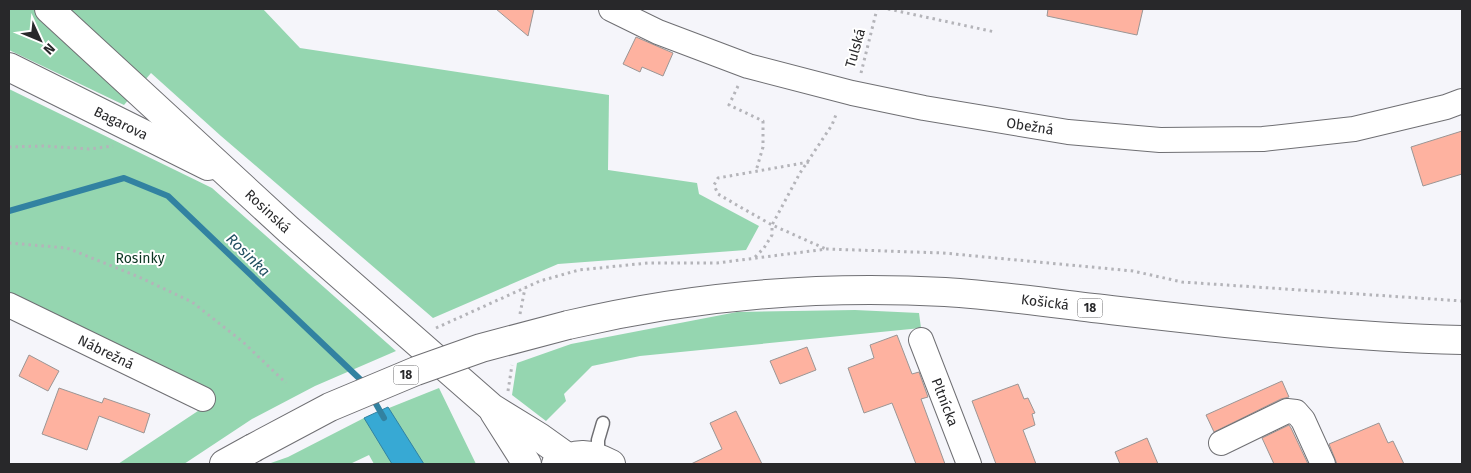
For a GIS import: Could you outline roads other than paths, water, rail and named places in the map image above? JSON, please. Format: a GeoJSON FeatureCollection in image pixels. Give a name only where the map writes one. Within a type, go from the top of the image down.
{"type":"FeatureCollection","features":[{"type":"Feature","properties":{"kind":"main road","name":"Rosinská"},"geometry":{"type":"LineString","coordinates":[[49,9],[296,236],[492,408],[539,437],[561,461]]}},
{"type":"Feature","properties":{"kind":"main road","name":"Bagarova"},"geometry":{"type":"LineString","coordinates":[[9,66],[234,179]]}},
{"type":"Feature","properties":{"kind":"main road","name":"Košická"},"geometry":{"type":"LineString","coordinates":[[224,464],[330,407],[416,371],[481,348],[568,325],[635,311],[773,293],[829,290],[947,292],[1301,331],[1376,337],[1462,340]]}},
{"type":"Feature","properties":{"kind":"main road","name":"Rosinská"},"geometry":{"type":"LineString","coordinates":[[492,408],[527,464]]}},
{"type":"Feature","properties":{"kind":"main road"},"geometry":{"type":"LineString","coordinates":[[561,461],[582,454],[604,461]]}},
{"type":"Feature","properties":{"kind":"street","name":"Obežná"},"geometry":{"type":"LineString","coordinates":[[611,9],[658,32],[748,66],[852,93],[924,108],[1068,132],[1160,140],[1262,139],[1354,129],[1446,107],[1462,101]]}},
{"type":"Feature","properties":{"kind":"street","name":"Nábrežná"},"geometry":{"type":"LineString","coordinates":[[9,305],[203,399]]}},
{"type":"Feature","properties":{"kind":"street","name":"Pltnícka"},"geometry":{"type":"LineString","coordinates":[[921,340],[969,464]]}},
{"type":"Feature","properties":{"kind":"street"},"geometry":{"type":"LineString","coordinates":[[1221,443],[1286,411],[1296,412],[1303,420],[1323,464]]}},
{"type":"Feature","properties":{"kind":"lane"},"geometry":{"type":"LineString","coordinates":[[603,423],[598,440],[604,461]]}},
{"type":"Feature","properties":{"kind":"water"},"geometry":{"type":"Polygon","coordinates":[[[388,407],[424,464],[392,464],[364,418],[388,407]]]}},
{"type":"Feature","properties":{"kind":"waterway","name":"Rosinka"},"geometry":{"type":"LineString","coordinates":[[9,211],[124,178],[168,196],[366,386]]}},
{"type":"Feature","properties":{"kind":"waterway","name":"Rosinka"},"geometry":{"type":"LineString","coordinates":[[372,397],[384,418]]}},
{"type":"Feature","properties":{"kind":"park label","name":"Rosinky"},"geometry":{"type":"Point","coordinates":[140,258]}}]}
